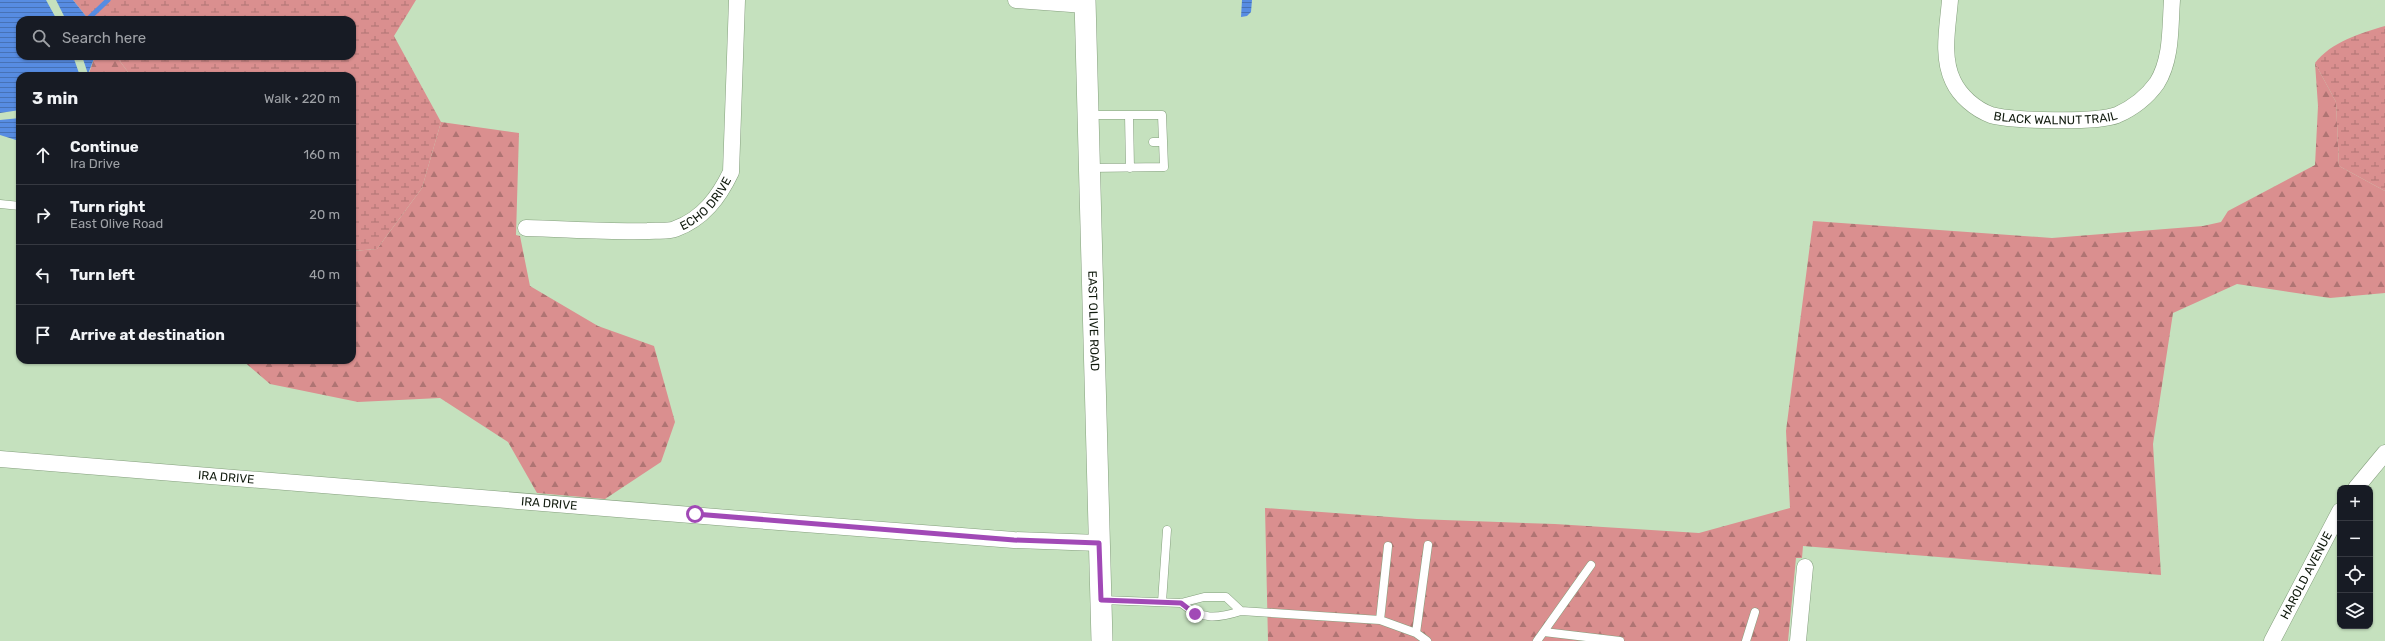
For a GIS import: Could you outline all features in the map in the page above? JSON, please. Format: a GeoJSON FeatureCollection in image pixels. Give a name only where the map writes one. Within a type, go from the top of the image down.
{"type":"FeatureCollection","features":[{"type":"Feature","properties":{"kind":"street","name":"ECHO DRIVE"},"geometry":{"type":"LineString","coordinates":[[526,228],[618,232],[674,230],[693,221],[709,207],[722,191],[731,172],[737,0]]}},
{"type":"Feature","properties":{"kind":"street"},"geometry":{"type":"LineString","coordinates":[[1016,0],[1085,3]]}},
{"type":"Feature","properties":{"kind":"street","name":"BLACK WALNUT TRAIL"},"geometry":{"type":"LineString","coordinates":[[1950,0],[1946,53],[1948,67],[1953,81],[1962,95],[1974,106],[1990,114],[2006,118],[2099,119],[2116,115],[2132,107],[2148,95],[2158,82],[2168,56],[2172,0]]}},
{"type":"Feature","properties":{"kind":"street","name":"EAST OLIVE ROAD"},"geometry":{"type":"LineString","coordinates":[[1085,3],[1102,641]]}},
{"type":"Feature","properties":{"kind":"street"},"geometry":{"type":"LineString","coordinates":[[2358,485],[2385,453]]}},
{"type":"Feature","properties":{"kind":"street","name":"IRA DRIVE"},"geometry":{"type":"LineString","coordinates":[[0,459],[1014,540],[1099,543]]}},
{"type":"Feature","properties":{"kind":"street","name":"HAROLD AVENUE"},"geometry":{"type":"LineString","coordinates":[[2272,641],[2337,517]]}},
{"type":"Feature","properties":{"kind":"street"},"geometry":{"type":"LineString","coordinates":[[1798,641],[1805,567]]}},
{"type":"Feature","properties":{"kind":"lane"},"geometry":{"type":"LineString","coordinates":[[1088,115],[1162,115],[1164,167],[1090,168]]}},
{"type":"Feature","properties":{"kind":"lane"},"geometry":{"type":"LineString","coordinates":[[1129,115],[1130,168]]}},
{"type":"Feature","properties":{"kind":"lane"},"geometry":{"type":"LineString","coordinates":[[1130,143],[1139,142]]}},
{"type":"Feature","properties":{"kind":"lane"},"geometry":{"type":"LineString","coordinates":[[1153,142],[1163,142]]}},
{"type":"Feature","properties":{"kind":"lane"},"geometry":{"type":"LineString","coordinates":[[0,204],[16,206]]}},
{"type":"Feature","properties":{"kind":"lane"},"geometry":{"type":"LineString","coordinates":[[1162,602],[1167,530]]}},
{"type":"Feature","properties":{"kind":"lane"},"geometry":{"type":"LineString","coordinates":[[1416,633],[1428,545]]}},
{"type":"Feature","properties":{"kind":"lane"},"geometry":{"type":"LineString","coordinates":[[1380,620],[1388,546]]}},
{"type":"Feature","properties":{"kind":"lane"},"geometry":{"type":"LineString","coordinates":[[1537,641],[1590,565]]}},
{"type":"Feature","properties":{"kind":"lane"},"geometry":{"type":"LineString","coordinates":[[1101,600],[1181,603],[1204,597],[1226,597],[1241,611]]}},
{"type":"Feature","properties":{"kind":"lane"},"geometry":{"type":"LineString","coordinates":[[1181,603],[1195,614],[1220,618],[1241,611],[1380,620],[1416,633],[1427,641]]}},
{"type":"Feature","properties":{"kind":"lane"},"geometry":{"type":"LineString","coordinates":[[1746,641],[1755,612]]}},
{"type":"Feature","properties":{"kind":"lane"},"geometry":{"type":"LineString","coordinates":[[1544,632],[1620,641]]}},
{"type":"Feature","properties":{"kind":"green space"},"geometry":{"type":"Polygon","coordinates":[[[73,0],[416,0],[394,36],[441,122],[422,188],[377,249],[356,251],[356,72],[128,72],[119,60],[356,60],[356,16],[86,16],[73,0]]]}},
{"type":"Feature","properties":{"kind":"green space"},"geometry":{"type":"Polygon","coordinates":[[[2385,26],[2385,191],[2339,166],[2336,102],[2315,63],[2329,49],[2347,39],[2385,26]]]}},
{"type":"Feature","properties":{"kind":"green space"},"geometry":{"type":"Polygon","coordinates":[[[94,60],[119,60],[128,72],[89,72],[94,60]]]}},
{"type":"Feature","properties":{"kind":"green space"},"geometry":{"type":"Polygon","coordinates":[[[2315,63],[2336,102],[2339,166],[2385,191],[2385,293],[2330,298],[2237,284],[2173,313],[2153,444],[2161,575],[1803,546],[1802,558],[1796,558],[1788,641],[1268,641],[1265,508],[1417,519],[1555,524],[1699,533],[1790,508],[1786,431],[1813,221],[2052,238],[2203,226],[2221,222],[2228,211],[2315,165],[2318,106],[2315,63]]]}},
{"type":"Feature","properties":{"kind":"green space"},"geometry":{"type":"Polygon","coordinates":[[[441,122],[519,133],[516,235],[520,236],[530,286],[598,326],[654,346],[675,422],[661,462],[605,499],[537,493],[508,442],[440,398],[358,402],[270,384],[247,364],[356,364],[356,251],[377,249],[422,188],[441,122]]]}},
{"type":"Feature","properties":{"kind":"water"},"geometry":{"type":"Polygon","coordinates":[[[0,0],[46,0],[55,16],[16,16],[16,60],[74,60],[79,72],[16,72],[16,111],[0,113],[0,0]]]}},
{"type":"Feature","properties":{"kind":"water"},"geometry":{"type":"Polygon","coordinates":[[[56,0],[73,0],[86,16],[64,16],[56,0]]]}},
{"type":"Feature","properties":{"kind":"water"},"geometry":{"type":"Polygon","coordinates":[[[1242,0],[1252,0],[1251,12],[1247,16],[1241,17],[1242,0]]]}},
{"type":"Feature","properties":{"kind":"water"},"geometry":{"type":"Polygon","coordinates":[[[83,60],[93,60],[89,72],[87,72],[83,60]]]}},
{"type":"Feature","properties":{"kind":"water"},"geometry":{"type":"Polygon","coordinates":[[[16,118],[16,140],[0,135],[0,120],[16,118]]]}},
{"type":"Feature","properties":{"kind":"waterway"},"geometry":{"type":"LineString","coordinates":[[91,16],[108,0]]}},
{"type":"Feature","properties":{"kind":"route"},"geometry":{"type":"LineString","coordinates":[[695,514],[753,520],[1014,540],[1099,543],[1101,600],[1181,603],[1195,614]]}}]}
